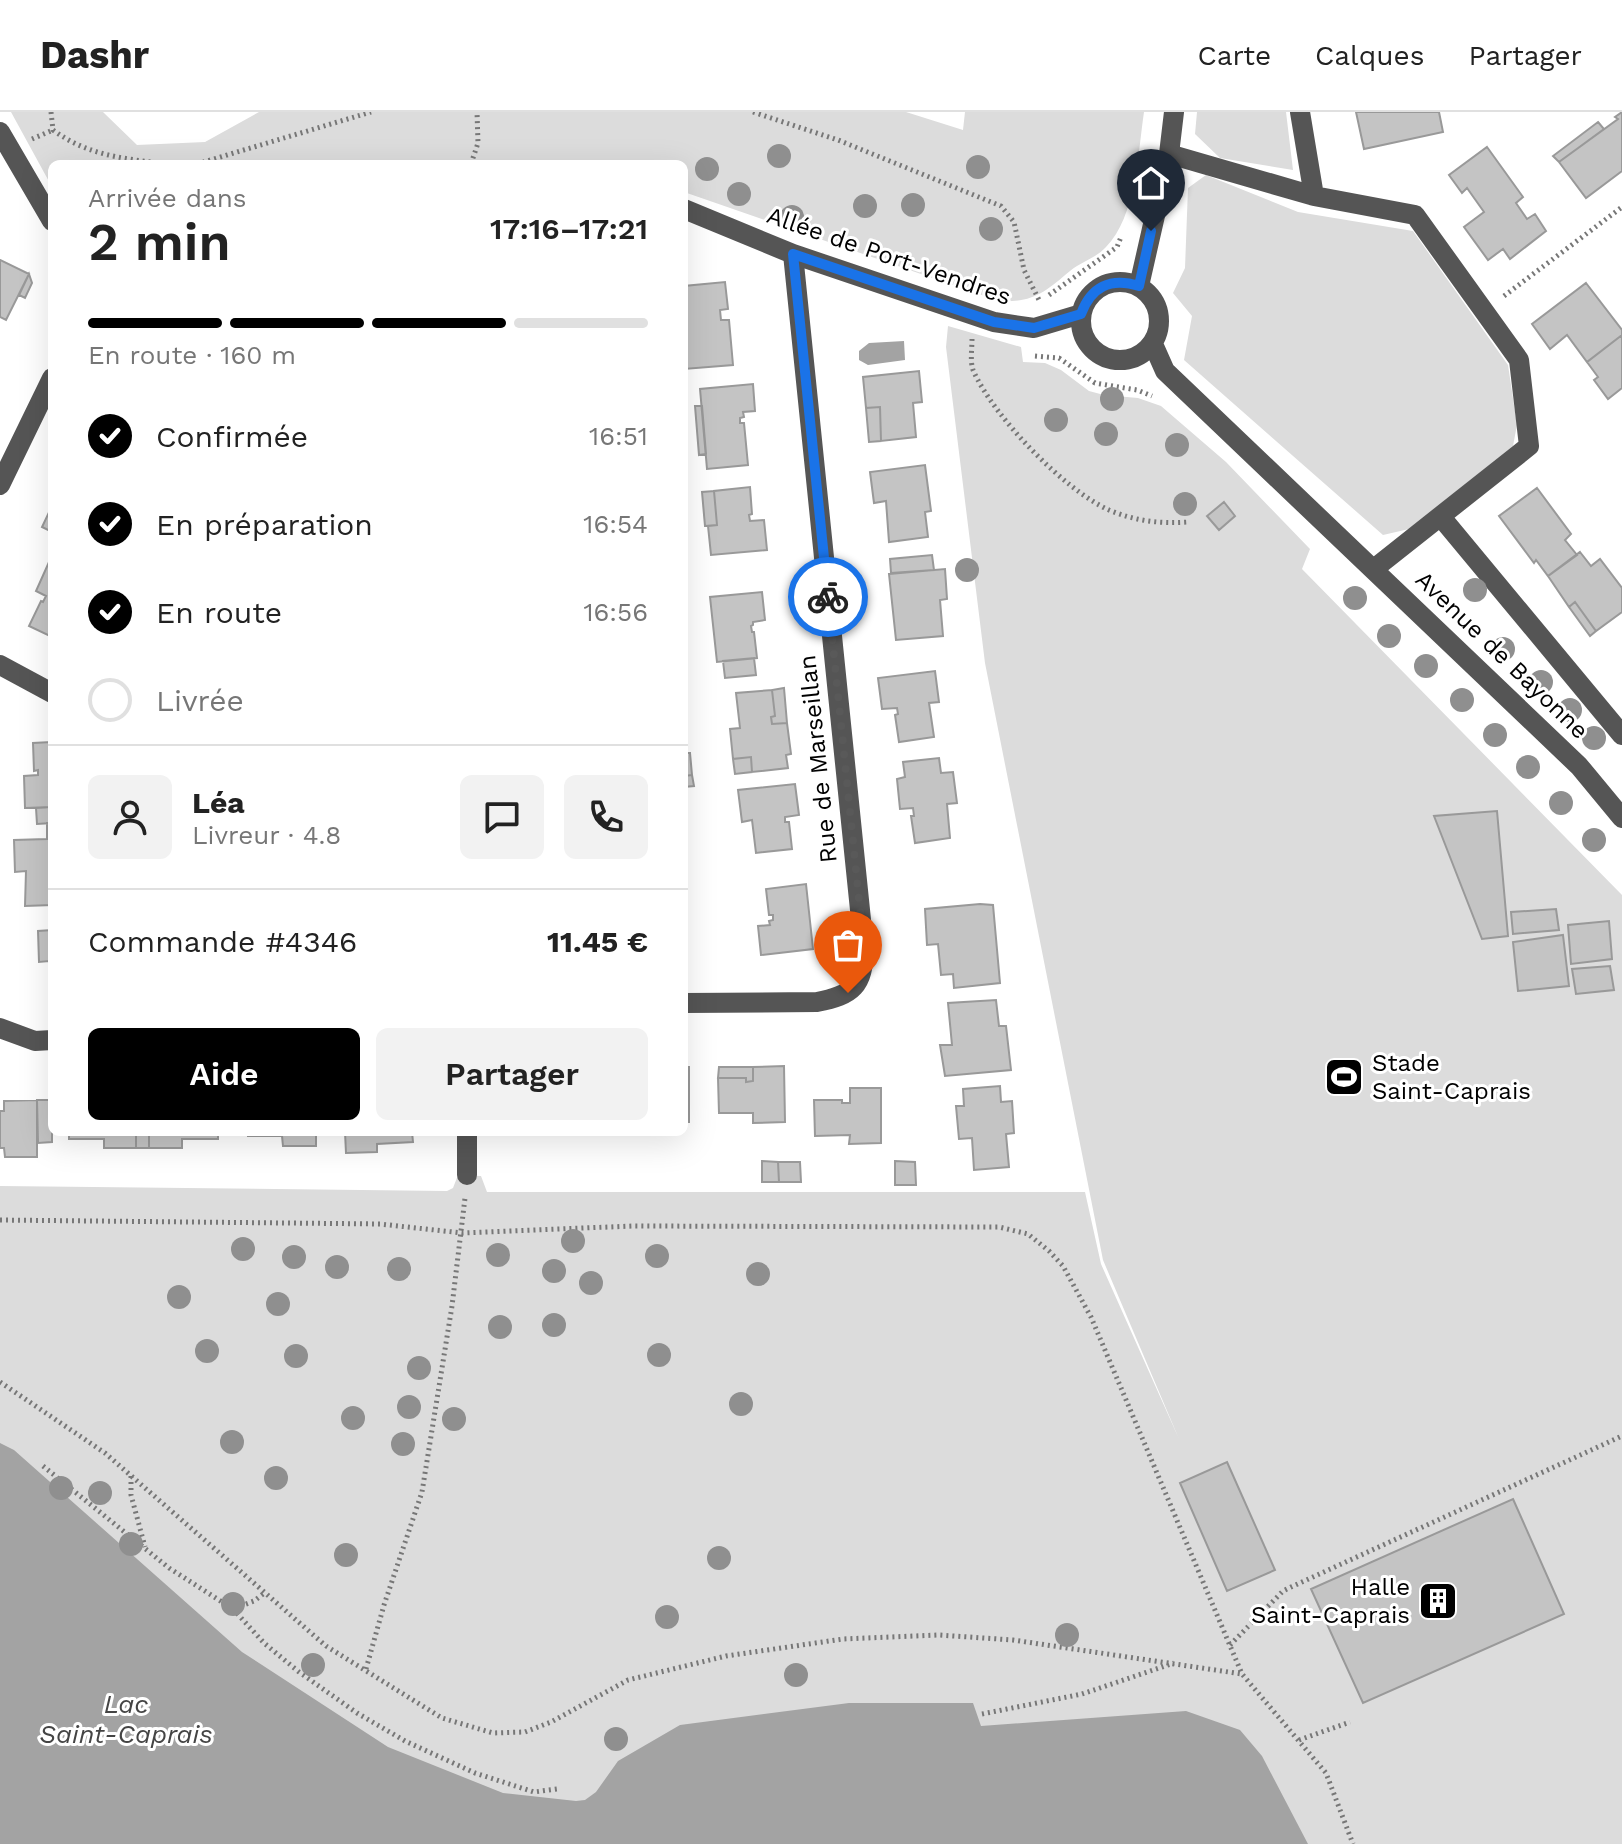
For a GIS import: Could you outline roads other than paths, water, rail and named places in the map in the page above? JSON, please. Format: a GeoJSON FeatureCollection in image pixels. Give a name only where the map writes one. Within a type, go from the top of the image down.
{"type":"FeatureCollection","features":[{"type":"Feature","properties":{"kind":"street"},"geometry":{"type":"LineString","coordinates":[[1139,286],[1169,154],[1174,112]]}},
{"type":"Feature","properties":{"kind":"street"},"geometry":{"type":"LineString","coordinates":[[1300,112],[1314,196]]}},
{"type":"Feature","properties":{"kind":"street"},"geometry":{"type":"LineString","coordinates":[[0,132],[48,214]]}},
{"type":"Feature","properties":{"kind":"street","name":"Avenue de Bayonne"},"geometry":{"type":"LineString","coordinates":[[1169,154],[1314,196],[1415,215],[1519,360],[1529,446],[1375,568]]}},
{"type":"Feature","properties":{"kind":"street","name":"Allée de Port-Vendres"},"geometry":{"type":"LineString","coordinates":[[688,211],[793,254],[994,322],[1034,328],[1081,314]]}},
{"type":"Feature","properties":{"kind":"street","name":"Rue de Marseillan"},"geometry":{"type":"LineString","coordinates":[[688,1003],[817,1002],[835,999],[858,984],[863,969],[864,949],[793,254]]}},
{"type":"Feature","properties":{"kind":"street"},"geometry":{"type":"LineString","coordinates":[[1124,281],[1139,286],[1151,297],[1159,312],[1159,329],[1153,344],[1142,355],[1127,360],[1112,360],[1098,354],[1087,344],[1081,330],[1081,314],[1086,300],[1096,289],[1109,283],[1124,281]]}},
{"type":"Feature","properties":{"kind":"street","name":"Avenue de Bayonne"},"geometry":{"type":"LineString","coordinates":[[1153,344],[1165,371],[1375,568],[1579,766],[1622,818]]}},
{"type":"Feature","properties":{"kind":"street"},"geometry":{"type":"LineString","coordinates":[[0,485],[48,386]]}},
{"type":"Feature","properties":{"kind":"street","name":"Avenue de Bayonne"},"geometry":{"type":"LineString","coordinates":[[1441,517],[1622,735]]}},
{"type":"Feature","properties":{"kind":"street"},"geometry":{"type":"LineString","coordinates":[[0,665],[48,691]]}},
{"type":"Feature","properties":{"kind":"street"},"geometry":{"type":"LineString","coordinates":[[0,1028],[35,1041],[48,1040]]}},
{"type":"Feature","properties":{"kind":"street"},"geometry":{"type":"LineString","coordinates":[[467,1136],[467,1175]]}},
{"type":"Feature","properties":{"kind":"water"},"geometry":{"type":"Polygon","coordinates":[[[904,341],[905,360],[868,365],[859,360],[859,351],[869,343],[904,341]]]}},
{"type":"Feature","properties":{"kind":"water","name":"Lac Saint-Caprais"},"geometry":{"type":"Polygon","coordinates":[[[0,1443],[14,1450],[242,1652],[388,1747],[503,1793],[585,1800],[596,1792],[618,1761],[680,1725],[849,1703],[973,1703],[981,1726],[1186,1711],[1240,1730],[1262,1756],[1308,1844],[0,1844],[0,1443]]]}},
{"type":"Feature","properties":{"kind":"place","name":"Stade Saint-Caprais"},"geometry":{"type":"Point","coordinates":[1344,1077]}},
{"type":"Feature","properties":{"kind":"place","name":"Halle Saint-Caprais"},"geometry":{"type":"Point","coordinates":[1438,1601]}}]}
